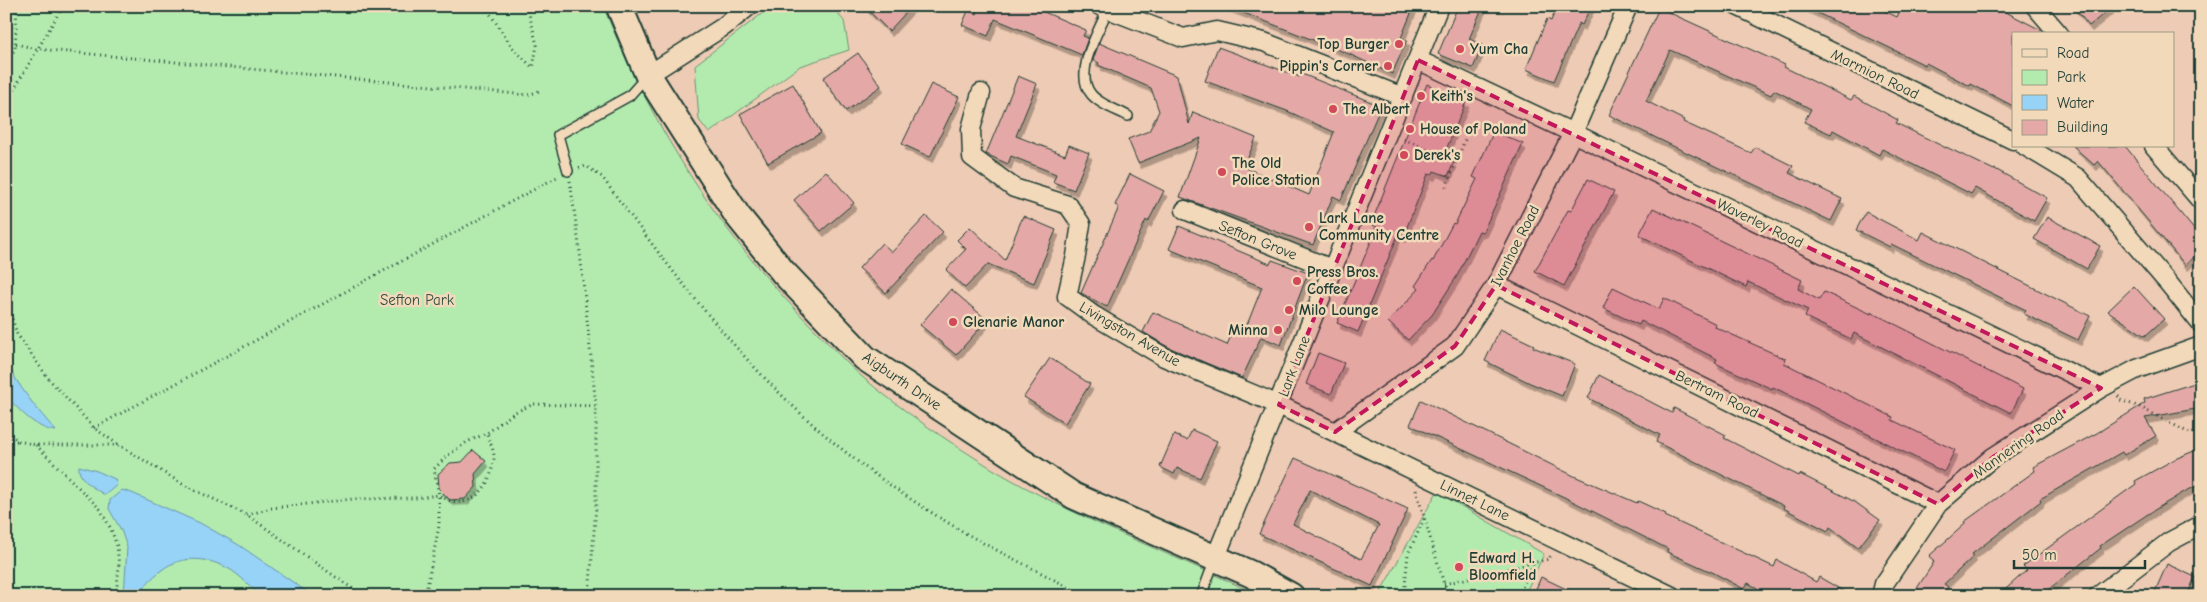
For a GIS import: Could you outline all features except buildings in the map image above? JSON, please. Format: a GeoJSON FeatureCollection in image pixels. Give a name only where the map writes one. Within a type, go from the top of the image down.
{"type":"FeatureCollection","features":[{"type":"Feature","properties":{"kind":"street","name":"Aigburth Drive"},"geometry":{"type":"LineString","coordinates":[[619,6],[648,75],[737,215],[783,272],[865,358],[1074,496],[1251,574],[1292,596]]}},
{"type":"Feature","properties":{"kind":"street"},"geometry":{"type":"LineString","coordinates":[[648,75],[724,26],[749,6]]}},
{"type":"Feature","properties":{"kind":"street","name":"Lark Lane"},"geometry":{"type":"LineString","coordinates":[[1215,559],[1279,405],[1439,6]]}},
{"type":"Feature","properties":{"kind":"street","name":"Ivanhoe Road"},"geometry":{"type":"LineString","coordinates":[[1335,432],[1455,346],[1496,285],[1573,133],[1628,6]]}},
{"type":"Feature","properties":{"kind":"street","name":"Marmion Road"},"geometry":{"type":"LineString","coordinates":[[1737,6],[2012,140]]}},
{"type":"Feature","properties":{"kind":"street"},"geometry":{"type":"LineString","coordinates":[[2036,6],[2057,32]]}},
{"type":"Feature","properties":{"kind":"street"},"geometry":{"type":"LineString","coordinates":[[1104,8],[1184,38],[1217,31],[1264,42],[1403,96]]}},
{"type":"Feature","properties":{"kind":"street","name":"Waverley Road"},"geometry":{"type":"LineString","coordinates":[[1418,60],[2106,385]]}},
{"type":"Feature","properties":{"kind":"street","name":"Livingston Avenue"},"geometry":{"type":"LineString","coordinates":[[981,93],[971,129],[972,157],[1014,188],[1068,205],[1081,224],[1076,256],[1066,296],[1093,315],[1164,357],[1279,405]]}},
{"type":"Feature","properties":{"kind":"street"},"geometry":{"type":"LineString","coordinates":[[2028,148],[2078,178],[2201,324]]}},
{"type":"Feature","properties":{"kind":"street"},"geometry":{"type":"LineString","coordinates":[[2156,148],[2201,200]]}},
{"type":"Feature","properties":{"kind":"street","name":"Sefton Grove"},"geometry":{"type":"LineString","coordinates":[[1185,210],[1332,269]]}},
{"type":"Feature","properties":{"kind":"street","name":"Bertram Road"},"geometry":{"type":"LineString","coordinates":[[1496,285],[1938,504]]}},
{"type":"Feature","properties":{"kind":"street","name":"Mannering Road"},"geometry":{"type":"LineString","coordinates":[[1881,596],[1884,584],[1938,504],[1993,457],[2106,385],[2137,369],[2201,346]]}},
{"type":"Feature","properties":{"kind":"street","name":"Linnet Lane"},"geometry":{"type":"LineString","coordinates":[[1279,405],[1672,596]]}},
{"type":"Feature","properties":{"kind":"street"},"geometry":{"type":"LineString","coordinates":[[2098,596],[2169,542],[2201,525]]}},
{"type":"Feature","properties":{"kind":"lane"},"geometry":{"type":"LineString","coordinates":[[1104,8],[1085,62],[1086,84],[1092,95],[1128,116]]}},
{"type":"Feature","properties":{"kind":"lane"},"geometry":{"type":"LineString","coordinates":[[568,171],[558,135],[629,96],[648,75]]}},
{"type":"Feature","properties":{"kind":"lane"},"geometry":{"type":"LineString","coordinates":[[1202,594],[1215,559]]}},
{"type":"Feature","properties":{"kind":"path"},"geometry":{"type":"LineString","coordinates":[[6,59],[15,50],[17,6]]}},
{"type":"Feature","properties":{"kind":"path"},"geometry":{"type":"LineString","coordinates":[[6,103],[63,6]]}},
{"type":"Feature","properties":{"kind":"path"},"geometry":{"type":"LineString","coordinates":[[485,6],[512,47],[533,68],[538,45],[527,6]]}},
{"type":"Feature","properties":{"kind":"path"},"geometry":{"type":"LineString","coordinates":[[16,44],[37,49],[528,94],[542,90]]}},
{"type":"Feature","properties":{"kind":"path"},"geometry":{"type":"LineString","coordinates":[[1388,133],[1456,162]]}},
{"type":"Feature","properties":{"kind":"path"},"geometry":{"type":"LineString","coordinates":[[1446,186],[1466,137]]}},
{"type":"Feature","properties":{"kind":"path"},"geometry":{"type":"LineString","coordinates":[[94,428],[568,171],[586,166],[602,177],[699,304],[763,378],[856,460],[919,503],[983,542],[1084,596]]}},
{"type":"Feature","properties":{"kind":"path"},"geometry":{"type":"LineString","coordinates":[[568,171],[580,252],[596,406],[596,506],[589,596]]}},
{"type":"Feature","properties":{"kind":"path"},"geometry":{"type":"LineString","coordinates":[[6,300],[17,334],[48,378],[94,428],[184,485],[247,515],[363,596]]}},
{"type":"Feature","properties":{"kind":"path"},"geometry":{"type":"LineString","coordinates":[[2106,385],[2120,400],[2140,407],[2191,434],[2201,430]]}},
{"type":"Feature","properties":{"kind":"path"},"geometry":{"type":"LineString","coordinates":[[423,596],[427,587],[439,526],[439,495],[434,469],[447,456],[487,433],[515,412],[534,404],[596,406]]}},
{"type":"Feature","properties":{"kind":"path"},"geometry":{"type":"LineString","coordinates":[[6,432],[19,440],[36,445],[120,445]]}},
{"type":"Feature","properties":{"kind":"path"},"geometry":{"type":"LineString","coordinates":[[247,515],[271,508],[353,499],[415,498],[439,495],[449,502],[463,504],[474,497],[487,483],[495,458],[487,433]]}},
{"type":"Feature","properties":{"kind":"path"},"geometry":{"type":"LineString","coordinates":[[6,442],[19,440]]}},
{"type":"Feature","properties":{"kind":"path"},"geometry":{"type":"LineString","coordinates":[[36,445],[100,509],[112,528],[117,546],[119,566],[116,596]]}},
{"type":"Feature","properties":{"kind":"path"},"geometry":{"type":"LineString","coordinates":[[1424,476],[1416,490],[1444,584],[1452,596]]}},
{"type":"Feature","properties":{"kind":"path"},"geometry":{"type":"LineString","coordinates":[[1404,596],[1408,554],[1425,516]]}},
{"type":"Feature","properties":{"kind":"path"},"geometry":{"type":"LineString","coordinates":[[1444,584],[1549,559],[1561,542]]}},
{"type":"Feature","properties":{"kind":"path"},"geometry":{"type":"LineString","coordinates":[[1518,596],[1535,562]]}},
{"type":"Feature","properties":{"kind":"highlighted area"},"geometry":{"type":"Polygon","coordinates":[[[1418,60],[2101,388],[1993,457],[1938,504],[1496,285],[1455,346],[1335,432],[1279,405],[1418,60]]]}},
{"type":"Feature","properties":{"kind":"green space","name":"Sefton Park"},"geometry":{"type":"Polygon","coordinates":[[[6,6],[603,6],[623,53],[645,97],[668,140],[694,181],[751,259],[783,296],[854,370],[891,400],[957,447],[1023,486],[1090,520],[1260,596],[6,596],[6,6]]]}},
{"type":"Feature","properties":{"kind":"green space"},"geometry":{"type":"Polygon","coordinates":[[[772,6],[831,6],[844,21],[849,50],[800,66],[709,133],[699,120],[695,65],[772,6]]]}},
{"type":"Feature","properties":{"kind":"green space"},"geometry":{"type":"Polygon","coordinates":[[[1437,492],[1544,554],[1524,596],[1389,596],[1381,591],[1437,492]]]}},
{"type":"Feature","properties":{"kind":"water"},"geometry":{"type":"Polygon","coordinates":[[[6,361],[35,406],[56,431],[49,430],[35,423],[6,396],[6,361]]]}},
{"type":"Feature","properties":{"kind":"water"},"geometry":{"type":"Polygon","coordinates":[[[79,466],[115,479],[117,485],[105,495],[92,487],[84,479],[79,471],[79,466]]]}},
{"type":"Feature","properties":{"kind":"water"},"geometry":{"type":"Polygon","coordinates":[[[122,490],[200,523],[239,545],[313,596],[261,596],[239,576],[222,565],[193,559],[183,560],[165,568],[147,584],[142,596],[124,596],[127,547],[121,530],[109,509],[110,500],[122,490]]]}},
{"type":"Feature","properties":{"kind":"place","name":"Top Burger"},"geometry":{"type":"Point","coordinates":[1399,44]}},
{"type":"Feature","properties":{"kind":"place","name":"Yum Cha"},"geometry":{"type":"Point","coordinates":[1460,49]}},
{"type":"Feature","properties":{"kind":"place","name":"Pippin's Corner"},"geometry":{"type":"Point","coordinates":[1388,66]}},
{"type":"Feature","properties":{"kind":"place","name":"Keith's"},"geometry":{"type":"Point","coordinates":[1421,96]}},
{"type":"Feature","properties":{"kind":"place","name":"The Albert"},"geometry":{"type":"Point","coordinates":[1333,109]}},
{"type":"Feature","properties":{"kind":"place","name":"House of Poland"},"geometry":{"type":"Point","coordinates":[1410,129]}},
{"type":"Feature","properties":{"kind":"place","name":"Derek's"},"geometry":{"type":"Point","coordinates":[1404,155]}},
{"type":"Feature","properties":{"kind":"place","name":"The Old Police Station"},"geometry":{"type":"Point","coordinates":[1222,172]}},
{"type":"Feature","properties":{"kind":"place","name":"Lark Lane Community Centre"},"geometry":{"type":"Point","coordinates":[1309,227]}},
{"type":"Feature","properties":{"kind":"place","name":"Press Bros. Coffee"},"geometry":{"type":"Point","coordinates":[1297,281]}},
{"type":"Feature","properties":{"kind":"place","name":"Milo Lounge"},"geometry":{"type":"Point","coordinates":[1289,310]}},
{"type":"Feature","properties":{"kind":"place","name":"Glenarie Manor"},"geometry":{"type":"Point","coordinates":[953,322]}},
{"type":"Feature","properties":{"kind":"place","name":"Minna"},"geometry":{"type":"Point","coordinates":[1278,330]}},
{"type":"Feature","properties":{"kind":"place","name":"Edward H. Bloomfield"},"geometry":{"type":"Point","coordinates":[1459,567]}}]}
